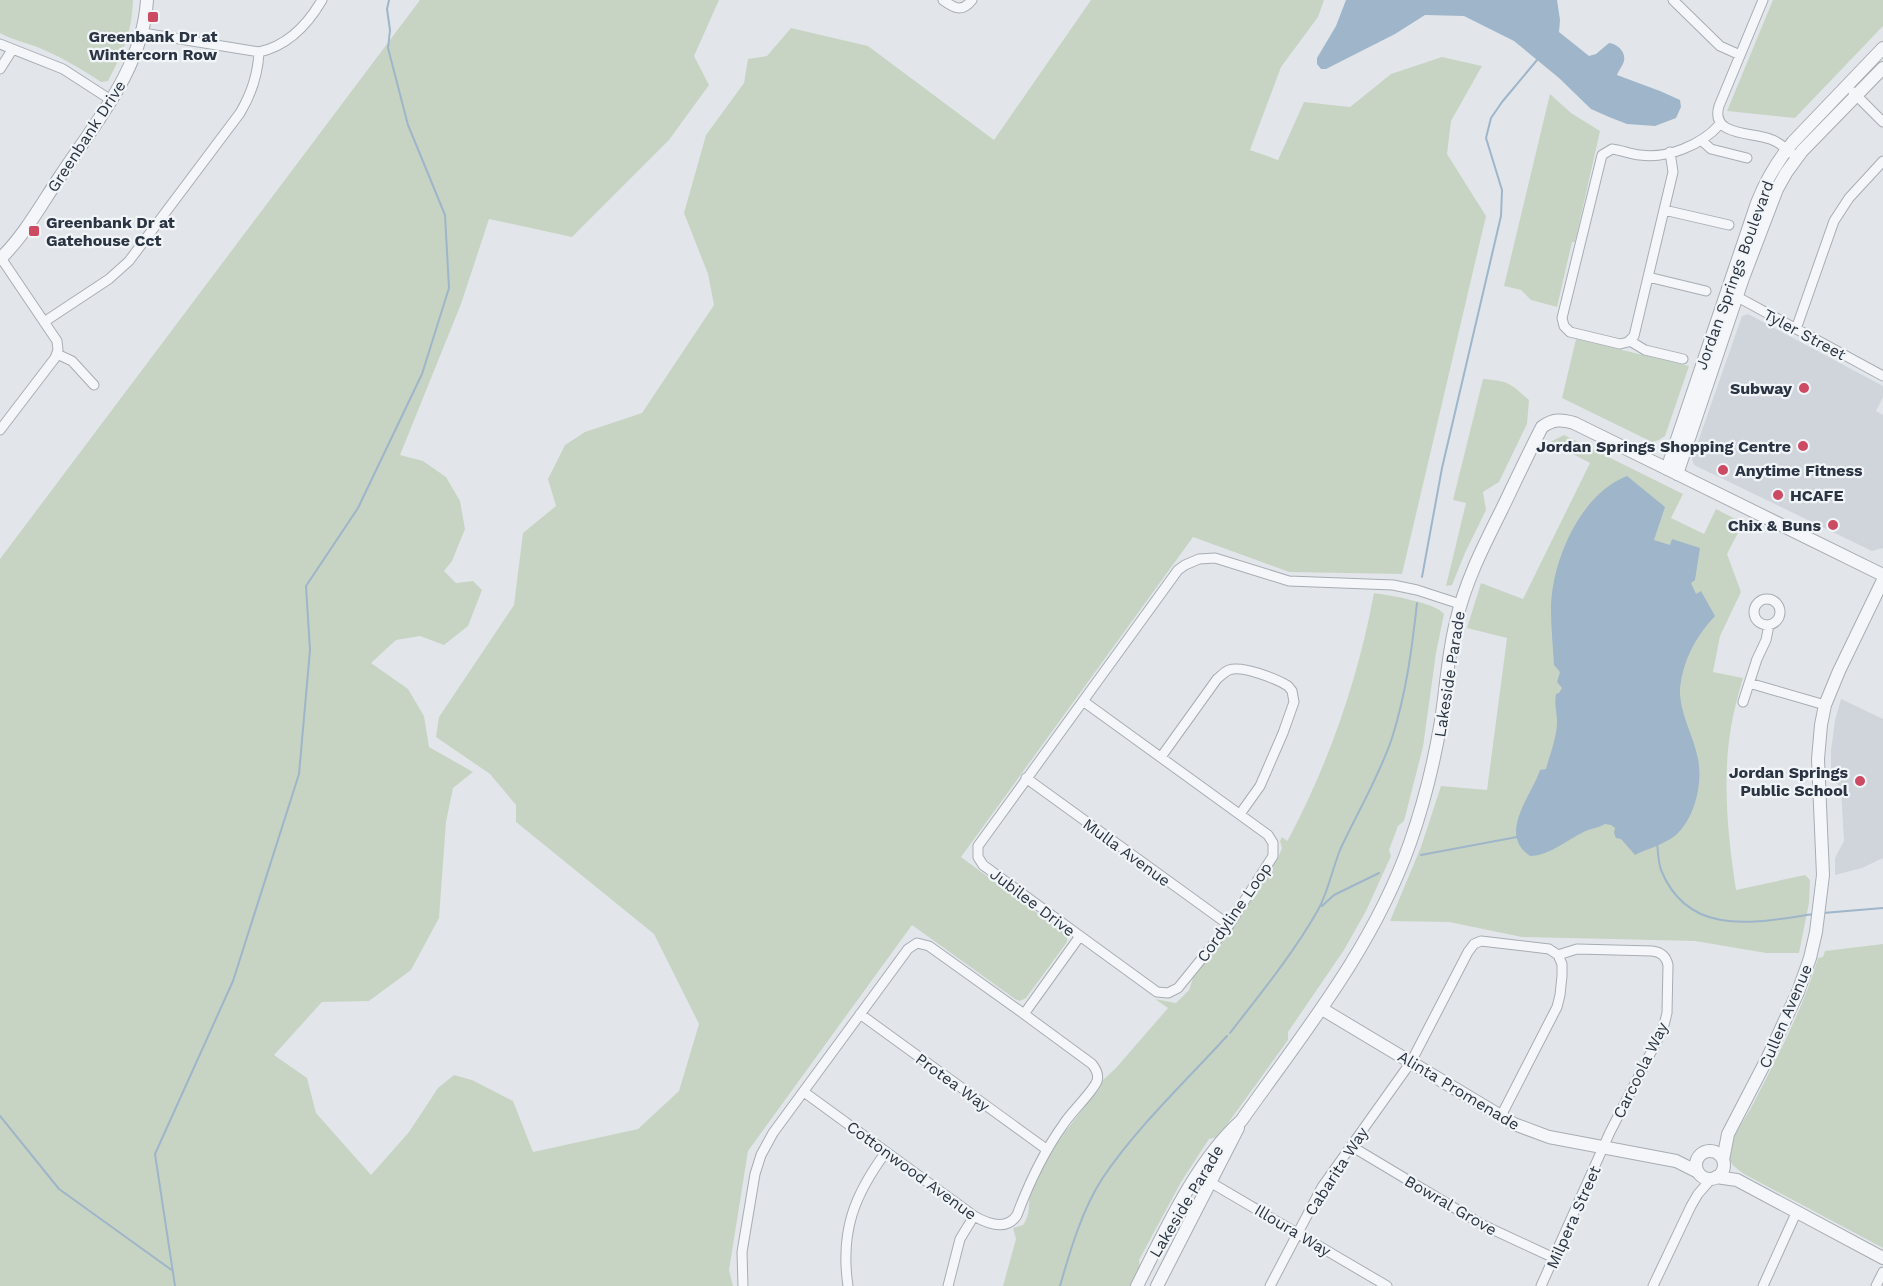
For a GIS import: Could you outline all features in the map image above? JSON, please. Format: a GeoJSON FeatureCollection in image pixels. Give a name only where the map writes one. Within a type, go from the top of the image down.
{"type":"FeatureCollection","features":[{"type":"Feature","properties":{"kind":"street","name":"Greenbank Drive"},"geometry":{"type":"LineString","coordinates":[[0,259],[20,236],[111,100],[127,72],[142,33],[147,0]]}},
{"type":"Feature","properties":{"kind":"street"},"geometry":{"type":"LineString","coordinates":[[142,33],[259,52],[285,41],[305,23],[322,0]]}},
{"type":"Feature","properties":{"kind":"street"},"geometry":{"type":"LineString","coordinates":[[943,0],[958,9],[964,8],[972,0]]}},
{"type":"Feature","properties":{"kind":"street"},"geometry":{"type":"LineString","coordinates":[[1673,0],[1720,46],[1740,55]]}},
{"type":"Feature","properties":{"kind":"street"},"geometry":{"type":"LineString","coordinates":[[1763,0],[1718,110],[1718,119],[1720,124],[1731,130],[1772,139],[1797,158]]}},
{"type":"Feature","properties":{"kind":"street"},"geometry":{"type":"LineString","coordinates":[[0,44],[63,69],[111,100]]}},
{"type":"Feature","properties":{"kind":"street","name":"Jordan Springs Boulevard"},"geometry":{"type":"LineString","coordinates":[[1672,471],[1732,294],[1762,190],[1787,150],[1883,48]]}},
{"type":"Feature","properties":{"kind":"street"},"geometry":{"type":"LineString","coordinates":[[0,69],[12,50]]}},
{"type":"Feature","properties":{"kind":"street"},"geometry":{"type":"LineString","coordinates":[[44,322],[109,279],[129,261],[244,106],[254,84],[259,52]]}},
{"type":"Feature","properties":{"kind":"street","name":"Jordan Springs Boulevard"},"geometry":{"type":"LineString","coordinates":[[1732,294],[1786,172],[1883,68]]}},
{"type":"Feature","properties":{"kind":"street"},"geometry":{"type":"LineString","coordinates":[[1847,86],[1883,122]]}},
{"type":"Feature","properties":{"kind":"street"},"geometry":{"type":"LineString","coordinates":[[1670,152],[1673,172],[1635,333],[1630,340],[1620,344],[1570,332],[1564,326],[1563,313],[1602,155],[1612,149],[1647,155],[1670,152],[1702,141],[1720,124]]}},
{"type":"Feature","properties":{"kind":"street"},"geometry":{"type":"LineString","coordinates":[[1702,141],[1711,149],[1747,158]]}},
{"type":"Feature","properties":{"kind":"street"},"geometry":{"type":"LineString","coordinates":[[1796,329],[1834,221],[1849,198],[1883,161]]}},
{"type":"Feature","properties":{"kind":"street"},"geometry":{"type":"LineString","coordinates":[[1664,210],[1729,225]]}},
{"type":"Feature","properties":{"kind":"street"},"geometry":{"type":"LineString","coordinates":[[0,259],[58,344],[57,354],[0,430]]}},
{"type":"Feature","properties":{"kind":"street"},"geometry":{"type":"LineString","coordinates":[[1648,277],[1706,291]]}},
{"type":"Feature","properties":{"kind":"street","name":"Tyler Street"},"geometry":{"type":"LineString","coordinates":[[1732,294],[1883,376]]}},
{"type":"Feature","properties":{"kind":"street"},"geometry":{"type":"LineString","coordinates":[[1630,340],[1645,350],[1683,359]]}},
{"type":"Feature","properties":{"kind":"street"},"geometry":{"type":"LineString","coordinates":[[57,354],[72,362],[94,385]]}},
{"type":"Feature","properties":{"kind":"street","name":"Lakeside Parade"},"geometry":{"type":"LineString","coordinates":[[1137,1286],[1168,1225],[1198,1175],[1217,1147],[1241,1121],[1322,1009],[1353,962],[1391,891],[1427,790],[1437,745],[1450,652],[1460,604],[1483,548],[1542,427],[1549,422],[1564,420],[1574,423],[1883,575]]}},
{"type":"Feature","properties":{"kind":"street","name":"Jubilee Drive"},"geometry":{"type":"LineString","coordinates":[[1024,1014],[1080,936],[987,869],[980,862],[977,851],[981,841],[1026,778],[1178,570],[1207,557],[1224,559],[1279,579],[1299,583],[1366,583],[1405,587],[1460,604]]}},
{"type":"Feature","properties":{"kind":"street","name":"Cullen Avenue"},"geometry":{"type":"LineString","coordinates":[[1723,1162],[1728,1134],[1752,1090],[1798,992],[1810,958],[1821,899],[1823,862],[1818,745],[1825,705],[1883,580]]}},
{"type":"Feature","properties":{"kind":"street"},"geometry":{"type":"LineString","coordinates":[[1743,702],[1766,640],[1769,625]]}},
{"type":"Feature","properties":{"kind":"street"},"geometry":{"type":"LineString","coordinates":[[1161,757],[1217,679],[1229,670],[1249,671],[1288,686],[1292,691],[1294,702],[1283,733],[1260,786],[1240,814]]}},
{"type":"Feature","properties":{"kind":"street"},"geometry":{"type":"LineString","coordinates":[[1749,682],[1825,705]]}},
{"type":"Feature","properties":{"kind":"street","name":"Cordyline Loop"},"geometry":{"type":"LineString","coordinates":[[1080,936],[1157,992],[1168,993],[1178,988],[1229,925],[1270,862],[1274,851],[1273,843],[1268,835],[1083,701]]}},
{"type":"Feature","properties":{"kind":"street","name":"Mulla Avenue"},"geometry":{"type":"LineString","coordinates":[[1026,778],[1229,925]]}},
{"type":"Feature","properties":{"kind":"street","name":"Cabarita Way"},"geometry":{"type":"LineString","coordinates":[[1270,1286],[1322,1187],[1411,1062],[1474,944],[1486,940],[1543,948],[1554,951],[1558,955]]}},
{"type":"Feature","properties":{"kind":"street"},"geometry":{"type":"LineString","coordinates":[[743,1286],[742,1252],[757,1165],[767,1143],[908,949],[920,943],[929,946],[1024,1014]]}},
{"type":"Feature","properties":{"kind":"street","name":"Carcoola Way"},"geometry":{"type":"LineString","coordinates":[[1558,955],[1577,949],[1652,951],[1661,953],[1667,960],[1665,1025],[1604,1148]]}},
{"type":"Feature","properties":{"kind":"street"},"geometry":{"type":"LineString","coordinates":[[1501,1116],[1559,1001],[1562,969],[1558,955]]}},
{"type":"Feature","properties":{"kind":"street","name":"Alinta Promenade"},"geometry":{"type":"LineString","coordinates":[[1322,1009],[1514,1124],[1536,1133],[1676,1161],[1706,1175],[1737,1180],[1883,1258]]}},
{"type":"Feature","properties":{"kind":"street","name":"Protea Way"},"geometry":{"type":"LineString","coordinates":[[860,1014],[1046,1149]]}},
{"type":"Feature","properties":{"kind":"street","name":"Cottonwood Avenue"},"geometry":{"type":"LineString","coordinates":[[804,1092],[974,1216],[1000,1225],[1010,1223],[1014,1220],[1046,1149],[1064,1122],[1096,1083],[1097,1073],[1092,1064],[1024,1014]]}},
{"type":"Feature","properties":{"kind":"street","name":"Lakeside Parade"},"geometry":{"type":"LineString","coordinates":[[1157,1286],[1241,1121]]}},
{"type":"Feature","properties":{"kind":"street","name":"Cullen Avenue"},"geometry":{"type":"LineString","coordinates":[[1704,1153],[1728,1134]]}},
{"type":"Feature","properties":{"kind":"street","name":"Bowral Grove"},"geometry":{"type":"LineString","coordinates":[[1351,1146],[1477,1222],[1554,1258]]}},
{"type":"Feature","properties":{"kind":"street","name":"Milpera Street"},"geometry":{"type":"LineString","coordinates":[[1541,1286],[1604,1148]]}},
{"type":"Feature","properties":{"kind":"street"},"geometry":{"type":"LineString","coordinates":[[848,1286],[845,1262],[853,1211],[862,1187],[886,1152]]}},
{"type":"Feature","properties":{"kind":"street"},"geometry":{"type":"LineString","coordinates":[[1704,1153],[1717,1153],[1723,1162],[1722,1171],[1706,1175],[1697,1160],[1704,1153]]}},
{"type":"Feature","properties":{"kind":"street","name":"Alinta Promenade"},"geometry":{"type":"LineString","coordinates":[[1676,1161],[1704,1153]]}},
{"type":"Feature","properties":{"kind":"street","name":"Alinta Promenade"},"geometry":{"type":"LineString","coordinates":[[1723,1162],[1737,1180]]}},
{"type":"Feature","properties":{"kind":"street","name":"Illoura Way"},"geometry":{"type":"LineString","coordinates":[[1198,1175],[1386,1286]]}},
{"type":"Feature","properties":{"kind":"street"},"geometry":{"type":"LineString","coordinates":[[1653,1286],[1706,1175]]}},
{"type":"Feature","properties":{"kind":"street"},"geometry":{"type":"LineString","coordinates":[[1763,1286],[1797,1211]]}},
{"type":"Feature","properties":{"kind":"street"},"geometry":{"type":"LineString","coordinates":[[948,1286],[960,1239],[974,1216]]}},
{"type":"Feature","properties":{"kind":"street"},"geometry":{"type":"LineString","coordinates":[[1876,1286],[1883,1272]]}},
{"type":"Feature","properties":{"kind":"shaded area"},"geometry":{"type":"Polygon","coordinates":[[[1748,314],[1883,386],[1883,397],[1876,411],[1883,415],[1883,548],[1872,551],[1694,465],[1692,459],[1742,316],[1748,314]]]}},
{"type":"Feature","properties":{"kind":"shaded area","name":"Jordan Springs Public School"},"geometry":{"type":"Polygon","coordinates":[[[1841,699],[1883,719],[1883,858],[1862,868],[1835,875],[1835,858],[1844,841],[1841,790],[1831,772],[1831,751],[1835,720],[1841,699]]]}},
{"type":"Feature","properties":{"kind":"green space"},"geometry":{"type":"Polygon","coordinates":[[[0,0],[133,0],[126,42],[108,81],[101,82],[52,53],[0,33],[0,0]]]}},
{"type":"Feature","properties":{"kind":"green space"},"geometry":{"type":"Polygon","coordinates":[[[420,0],[719,0],[694,56],[709,85],[669,140],[572,237],[489,219],[461,304],[400,455],[423,461],[446,477],[460,501],[465,529],[452,561],[444,571],[456,583],[473,581],[482,590],[468,626],[444,645],[420,636],[396,640],[371,663],[408,689],[424,716],[429,747],[473,772],[453,788],[446,822],[439,918],[411,970],[369,1001],[322,1002],[274,1055],[307,1078],[316,1113],[371,1175],[409,1132],[438,1088],[454,1075],[472,1080],[513,1101],[533,1152],[638,1129],[679,1091],[699,1024],[654,934],[516,822],[516,805],[490,774],[436,737],[439,717],[514,605],[523,533],[556,506],[548,479],[565,445],[585,432],[642,413],[714,305],[708,274],[684,213],[706,135],[744,83],[748,59],[767,56],[791,28],[868,46],[994,140],[1091,0],[1324,0],[1318,17],[1281,67],[1250,150],[1278,160],[1304,102],[1350,107],[1391,74],[1442,57],[1482,66],[1451,121],[1447,154],[1486,216],[1402,574],[1289,572],[1193,537],[961,857],[1067,935],[1067,942],[1026,998],[1020,1001],[912,925],[748,1151],[729,1270],[733,1286],[0,1286],[0,559],[420,0]]]}},
{"type":"Feature","properties":{"kind":"green space"},"geometry":{"type":"Polygon","coordinates":[[[1773,0],[1883,0],[1883,26],[1795,118],[1727,111],[1773,0]]]}},
{"type":"Feature","properties":{"kind":"green space"},"geometry":{"type":"Polygon","coordinates":[[[1550,94],[1571,113],[1600,131],[1575,242],[1572,242],[1557,307],[1531,300],[1521,290],[1504,286],[1550,94]]]}},
{"type":"Feature","properties":{"kind":"green space"},"geometry":{"type":"Polygon","coordinates":[[[1576,339],[1689,366],[1665,436],[1652,442],[1562,398],[1576,339]]]}},
{"type":"Feature","properties":{"kind":"green space"},"geometry":{"type":"Polygon","coordinates":[[[1483,379],[1509,384],[1529,400],[1527,424],[1499,482],[1483,492],[1486,510],[1452,585],[1446,586],[1466,503],[1453,500],[1483,379]]]}},
{"type":"Feature","properties":{"kind":"green space"},"geometry":{"type":"Polygon","coordinates":[[[1564,435],[1683,494],[1671,518],[1704,534],[1716,509],[1743,523],[1727,554],[1741,592],[1720,636],[1713,672],[1743,678],[1728,747],[1727,808],[1733,870],[1736,890],[1805,875],[1810,880],[1809,903],[1799,953],[1766,953],[1695,941],[1522,937],[1449,922],[1390,921],[1421,847],[1441,786],[1487,790],[1507,638],[1467,628],[1481,583],[1523,599],[1590,463],[1550,442],[1564,435]]]}},
{"type":"Feature","properties":{"kind":"green space"},"geometry":{"type":"Polygon","coordinates":[[[1374,593],[1432,606],[1444,614],[1436,653],[1423,747],[1404,821],[1398,826],[1389,850],[1391,856],[1366,911],[1344,950],[1288,1032],[1288,1040],[1218,1137],[1209,1139],[1181,1182],[1139,1260],[1140,1269],[1132,1286],[1003,1286],[1016,1239],[1013,1228],[1023,1225],[1026,1221],[1031,1190],[1057,1144],[1100,1088],[1103,1080],[1168,1008],[1155,999],[1176,1003],[1189,990],[1193,978],[1236,924],[1278,858],[1282,848],[1280,841],[1282,837],[1287,841],[1289,838],[1330,749],[1341,718],[1360,657],[1374,593]]]}},
{"type":"Feature","properties":{"kind":"green space"},"geometry":{"type":"Polygon","coordinates":[[[1883,944],[1883,1248],[1744,1174],[1732,1163],[1728,1153],[1733,1138],[1753,1104],[1789,1032],[1818,958],[1823,957],[1825,951],[1883,944]]]}},
{"type":"Feature","properties":{"kind":"water"},"geometry":{"type":"Polygon","coordinates":[[[1346,0],[1557,0],[1559,32],[1589,56],[1596,54],[1609,43],[1618,46],[1624,57],[1617,75],[1680,100],[1681,107],[1676,118],[1655,126],[1627,124],[1609,117],[1591,109],[1559,78],[1514,41],[1464,16],[1425,15],[1395,34],[1326,69],[1321,69],[1317,64],[1317,58],[1336,26],[1346,0]]]}},
{"type":"Feature","properties":{"kind":"water"},"geometry":{"type":"Polygon","coordinates":[[[1627,476],[1665,507],[1654,540],[1670,545],[1672,539],[1700,548],[1695,580],[1691,583],[1696,594],[1701,591],[1715,616],[1691,649],[1680,688],[1684,715],[1698,759],[1699,779],[1696,800],[1683,828],[1676,835],[1635,855],[1621,839],[1616,838],[1615,828],[1605,824],[1581,833],[1545,853],[1530,856],[1521,847],[1517,837],[1517,826],[1540,770],[1546,769],[1557,728],[1556,694],[1562,688],[1557,682],[1560,672],[1554,665],[1551,624],[1552,591],[1556,571],[1571,532],[1582,514],[1610,485],[1627,476]]]}},
{"type":"Feature","properties":{"kind":"waterway"},"geometry":{"type":"LineString","coordinates":[[175,1286],[155,1154],[233,981],[299,774],[310,650],[306,586],[358,508],[422,374],[449,288],[445,215],[408,125],[388,48],[390,30],[387,9],[389,0]]}},
{"type":"Feature","properties":{"kind":"waterway"},"geometry":{"type":"LineString","coordinates":[[1422,577],[1442,468],[1501,216],[1502,190],[1486,138],[1491,118],[1537,60]]}},
{"type":"Feature","properties":{"kind":"waterway"},"geometry":{"type":"LineString","coordinates":[[1230,1033],[1287,958],[1325,896],[1340,850],[1381,767],[1392,738],[1405,688],[1417,603]]}},
{"type":"Feature","properties":{"kind":"waterway"},"geometry":{"type":"LineString","coordinates":[[1421,855],[1517,837]]}},
{"type":"Feature","properties":{"kind":"waterway"},"geometry":{"type":"LineString","coordinates":[[1657,842],[1661,870],[1673,892],[1689,907],[1707,916],[1727,921],[1748,922],[1814,914]]}},
{"type":"Feature","properties":{"kind":"waterway"},"geometry":{"type":"LineString","coordinates":[[1322,906],[1334,895],[1379,873]]}},
{"type":"Feature","properties":{"kind":"waterway"},"geometry":{"type":"LineString","coordinates":[[1823,913],[1883,908]]}},
{"type":"Feature","properties":{"kind":"waterway"},"geometry":{"type":"LineString","coordinates":[[1060,1286],[1072,1245],[1102,1179],[1130,1141],[1227,1036]]}},
{"type":"Feature","properties":{"kind":"waterway"},"geometry":{"type":"LineString","coordinates":[[0,1116],[59,1189],[173,1271]]}},
{"type":"Feature","properties":{"kind":"place","name":"Greenbank Dr at Wintercorn Row"},"geometry":{"type":"Point","coordinates":[153,17]}},
{"type":"Feature","properties":{"kind":"place","name":"Greenbank Dr at Gatehouse Cct"},"geometry":{"type":"Point","coordinates":[34,231]}},
{"type":"Feature","properties":{"kind":"place","name":"Subway"},"geometry":{"type":"Point","coordinates":[1804,388]}},
{"type":"Feature","properties":{"kind":"place","name":"Jordan Springs Shopping Centre"},"geometry":{"type":"Point","coordinates":[1803,446]}},
{"type":"Feature","properties":{"kind":"place","name":"Anytime Fitness"},"geometry":{"type":"Point","coordinates":[1723,470]}},
{"type":"Feature","properties":{"kind":"place","name":"HCAFE"},"geometry":{"type":"Point","coordinates":[1778,495]}},
{"type":"Feature","properties":{"kind":"place","name":"Chix & Buns"},"geometry":{"type":"Point","coordinates":[1833,525]}},
{"type":"Feature","properties":{"kind":"place","name":"Jordan Springs Public School"},"geometry":{"type":"Point","coordinates":[1860,781]}}]}
